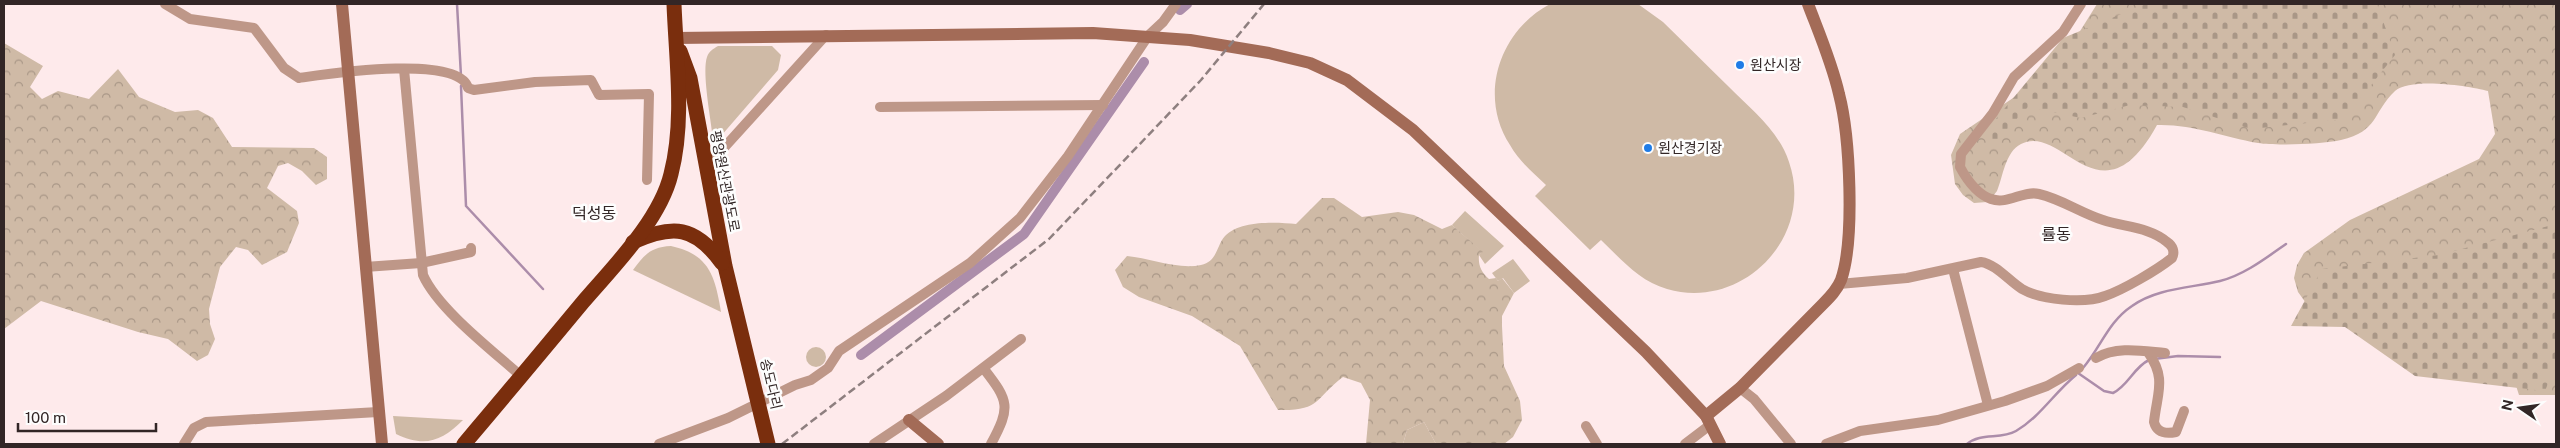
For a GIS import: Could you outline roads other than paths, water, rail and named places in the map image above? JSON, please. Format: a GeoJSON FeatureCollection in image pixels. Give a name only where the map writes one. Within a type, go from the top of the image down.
{"type":"FeatureCollection","features":[{"type":"Feature","properties":{"kind":"highway"},"geometry":{"type":"LineString","coordinates":[[464,444],[633,242],[660,203],[671,175],[676,144],[678,101],[674,4]]}},
{"type":"Feature","properties":{"kind":"highway","name":"평양원산관광도로"},"geometry":{"type":"LineString","coordinates":[[675,38],[690,78],[724,266],[742,332]]}},
{"type":"Feature","properties":{"kind":"highway"},"geometry":{"type":"LineString","coordinates":[[633,242],[657,231],[674,230],[688,234],[708,244],[724,266]]}},
{"type":"Feature","properties":{"kind":"highway","name":"송도다리"},"geometry":{"type":"LineString","coordinates":[[742,332],[768,444]]}},
{"type":"Feature","properties":{"kind":"main road"},"geometry":{"type":"LineString","coordinates":[[342,4],[382,444]]}},
{"type":"Feature","properties":{"kind":"main road"},"geometry":{"type":"LineString","coordinates":[[1708,420],[1823,304],[1839,284],[1845,264],[1848,241],[1848,160],[1840,94],[1825,47],[1808,4]]}},
{"type":"Feature","properties":{"kind":"main road"},"geometry":{"type":"LineString","coordinates":[[675,38],[826,34],[1093,33],[1190,40],[1293,58],[1327,70],[1354,84],[1413,130],[1646,352],[1708,420],[1720,444]]}},
{"type":"Feature","properties":{"kind":"main road"},"geometry":{"type":"LineString","coordinates":[[909,420],[938,444]]}},
{"type":"Feature","properties":{"kind":"street"},"geometry":{"type":"LineString","coordinates":[[165,4],[190,19],[254,28],[284,68],[299,78],[348,70],[404,70],[446,72],[460,78],[468,88],[474,90],[535,82],[591,80],[600,95],[649,94],[646,180]]}},
{"type":"Feature","properties":{"kind":"street"},"geometry":{"type":"LineString","coordinates":[[659,444],[728,418],[795,385],[811,380],[828,368],[839,351],[970,263],[1020,218],[1068,156],[1148,36],[1176,4]]}},
{"type":"Feature","properties":{"kind":"street"},"geometry":{"type":"LineString","coordinates":[[1839,284],[1900,279],[1981,262],[1988,263],[2007,279],[2033,294],[2088,300],[2106,296],[2172,258],[2174,254],[2172,246],[2162,238],[2139,229],[2103,220],[2044,196],[2032,193],[2003,201],[1992,200],[1975,188],[1960,167],[1961,154],[1993,112],[2014,77],[2040,56],[2063,32],[2081,4]]}},
{"type":"Feature","properties":{"kind":"street"},"geometry":{"type":"LineString","coordinates":[[704,162],[721,151],[826,34]]}},
{"type":"Feature","properties":{"kind":"street"},"geometry":{"type":"LineString","coordinates":[[404,70],[420,263],[423,275],[430,287],[454,314],[521,376]]}},
{"type":"Feature","properties":{"kind":"street"},"geometry":{"type":"LineString","coordinates":[[880,107],[1103,105]]}},
{"type":"Feature","properties":{"kind":"street"},"geometry":{"type":"LineString","coordinates":[[365,267],[420,263],[471,252],[471,248]]}},
{"type":"Feature","properties":{"kind":"street"},"geometry":{"type":"LineString","coordinates":[[1953,269],[1988,405]]}},
{"type":"Feature","properties":{"kind":"street"},"geometry":{"type":"LineString","coordinates":[[874,444],[984,369],[1021,339]]}},
{"type":"Feature","properties":{"kind":"street"},"geometry":{"type":"LineString","coordinates":[[2096,358],[2111,352],[2152,356],[2164,353]]}},
{"type":"Feature","properties":{"kind":"street"},"geometry":{"type":"LineString","coordinates":[[2152,356],[2160,381],[2154,422],[2155,427],[2164,433],[2176,432],[2184,411]]}},
{"type":"Feature","properties":{"kind":"street"},"geometry":{"type":"LineString","coordinates":[[1826,444],[1860,431],[1938,420],[2032,393],[2079,368]]}},
{"type":"Feature","properties":{"kind":"street"},"geometry":{"type":"LineString","coordinates":[[984,369],[1001,389],[1004,398],[1003,415],[991,444]]}},
{"type":"Feature","properties":{"kind":"street"},"geometry":{"type":"LineString","coordinates":[[1740,388],[1754,399],[1791,444]]}},
{"type":"Feature","properties":{"kind":"street"},"geometry":{"type":"LineString","coordinates":[[184,444],[194,428],[206,422],[378,412]]}},
{"type":"Feature","properties":{"kind":"street"},"geometry":{"type":"LineString","coordinates":[[1685,444],[1708,420]]}},
{"type":"Feature","properties":{"kind":"street"},"geometry":{"type":"LineString","coordinates":[[1586,426],[1597,444]]}},
{"type":"Feature","properties":{"kind":"waterway"},"geometry":{"type":"LineString","coordinates":[[457,4],[461,76]]}},
{"type":"Feature","properties":{"kind":"waterway"},"geometry":{"type":"LineString","coordinates":[[1180,10],[1187,4]]}},
{"type":"Feature","properties":{"kind":"waterway"},"geometry":{"type":"LineString","coordinates":[[861,355],[1024,234],[1144,62]]}},
{"type":"Feature","properties":{"kind":"waterway"},"geometry":{"type":"LineString","coordinates":[[461,86],[466,206],[543,289]]}},
{"type":"Feature","properties":{"kind":"waterway"},"geometry":{"type":"LineString","coordinates":[[2083,368],[2117,319],[2132,306],[2152,295],[2220,281],[2238,275],[2286,244]]}},
{"type":"Feature","properties":{"kind":"waterway"},"geometry":{"type":"LineString","coordinates":[[2154,359],[2178,356],[2220,357]]}},
{"type":"Feature","properties":{"kind":"waterway"},"geometry":{"type":"LineString","coordinates":[[2078,373],[2104,391],[2113,393],[2123,386],[2139,367],[2149,360]]}},
{"type":"Feature","properties":{"kind":"waterway"},"geometry":{"type":"LineString","coordinates":[[1967,444],[1978,438],[2010,434],[2016,431],[2040,412],[2076,375]]}},
{"type":"Feature","properties":{"kind":"railway"},"geometry":{"type":"LineString","coordinates":[[782,444],[1049,239],[1201,80],[1264,4]]}},
{"type":"Feature","properties":{"kind":"place","name":"원산시장"},"geometry":{"type":"Point","coordinates":[1740,65]}},
{"type":"Feature","properties":{"kind":"place","name":"원산경기장"},"geometry":{"type":"Point","coordinates":[1648,148]}},
{"type":"Feature","properties":{"kind":"district","name":"덕성동"},"geometry":{"type":"Point","coordinates":[594,213]}},
{"type":"Feature","properties":{"kind":"district","name":"률동"},"geometry":{"type":"Point","coordinates":[2056,234]}}]}
